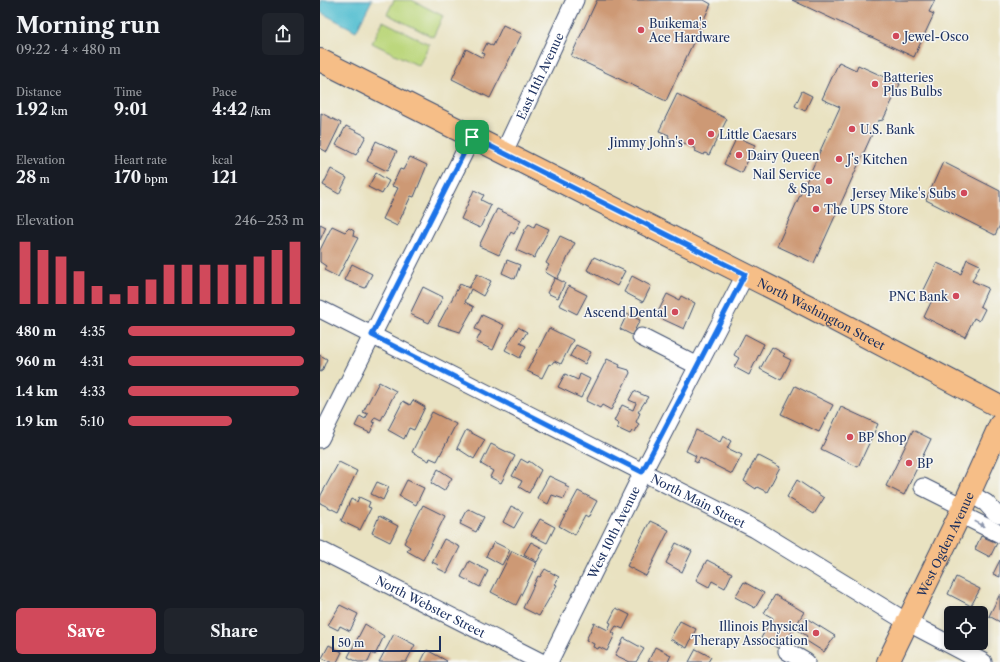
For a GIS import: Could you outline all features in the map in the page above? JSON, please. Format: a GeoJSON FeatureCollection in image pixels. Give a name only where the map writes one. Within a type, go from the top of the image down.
{"type":"FeatureCollection","features":[{"type":"Feature","properties":{"kind":"main road","name":"North Washington Street"},"geometry":{"type":"LineString","coordinates":[[320,60],[745,274],[1000,407]]}},
{"type":"Feature","properties":{"kind":"main road","name":"West Ogden Avenue"},"geometry":{"type":"LineString","coordinates":[[888,662],[964,505],[1000,425]]}},
{"type":"Feature","properties":{"kind":"street","name":"East 11th Avenue"},"geometry":{"type":"LineString","coordinates":[[504,152],[575,0]]}},
{"type":"Feature","properties":{"kind":"street"},"geometry":{"type":"LineString","coordinates":[[320,439],[472,137]]}},
{"type":"Feature","properties":{"kind":"street","name":"West 10th Avenue"},"geometry":{"type":"LineString","coordinates":[[549,662],[642,472],[745,274]]}},
{"type":"Feature","properties":{"kind":"street","name":"North Main Street"},"geometry":{"type":"LineString","coordinates":[[320,309],[755,529],[907,622],[983,662]]}},
{"type":"Feature","properties":{"kind":"street"},"geometry":{"type":"LineString","coordinates":[[641,337],[698,366]]}},
{"type":"Feature","properties":{"kind":"street"},"geometry":{"type":"LineString","coordinates":[[922,487],[964,505],[1000,534]]}},
{"type":"Feature","properties":{"kind":"street"},"geometry":{"type":"LineString","coordinates":[[964,505],[986,503],[998,514]]}},
{"type":"Feature","properties":{"kind":"street","name":"North Webster Street"},"geometry":{"type":"LineString","coordinates":[[320,550],[541,662]]}},
{"type":"Feature","properties":{"kind":"street"},"geometry":{"type":"LineString","coordinates":[[787,652],[806,662]]}},
{"type":"Feature","properties":{"kind":"green space"},"geometry":{"type":"Polygon","coordinates":[[[394,0],[412,0],[443,16],[433,37],[387,14],[394,0]]]}},
{"type":"Feature","properties":{"kind":"green space"},"geometry":{"type":"Polygon","coordinates":[[[383,21],[429,44],[419,66],[372,43],[383,21]]]}},
{"type":"Feature","properties":{"kind":"water"},"geometry":{"type":"Polygon","coordinates":[[[321,0],[372,0],[356,31],[320,12],[321,0]]]}},
{"type":"Feature","properties":{"kind":"building","name":"Buikema's Ace Hardware"},"geometry":{"type":"Polygon","coordinates":[[[597,0],[704,0],[711,4],[666,101],[571,56],[597,0]]]}},
{"type":"Feature","properties":{"kind":"building","name":"Jewel-Osco"},"geometry":{"type":"Polygon","coordinates":[[[792,0],[935,0],[929,12],[934,14],[914,57],[792,0]]]}},
{"type":"Feature","properties":{"kind":"building"},"geometry":{"type":"Polygon","coordinates":[[[503,25],[522,34],[490,98],[452,79],[466,49],[483,58],[485,54],[482,53],[487,43],[493,46],[503,25]]]}},
{"type":"Feature","properties":{"kind":"building"},"geometry":{"type":"Polygon","coordinates":[[[839,62],[856,70],[858,65],[900,84],[883,120],[878,121],[814,263],[777,246],[840,107],[822,99],[839,62]]]}},
{"type":"Feature","properties":{"kind":"building"},"geometry":{"type":"Polygon","coordinates":[[[802,91],[812,96],[805,111],[795,106],[802,91]]]}},
{"type":"Feature","properties":{"kind":"building"},"geometry":{"type":"Polygon","coordinates":[[[677,94],[727,119],[709,155],[705,153],[704,155],[695,151],[696,149],[678,140],[677,142],[668,137],[669,135],[659,131],[677,94]]]}},
{"type":"Feature","properties":{"kind":"building"},"geometry":{"type":"Polygon","coordinates":[[[321,113],[341,123],[327,152],[320,148],[321,113]]]}},
{"type":"Feature","properties":{"kind":"building"},"geometry":{"type":"Polygon","coordinates":[[[346,126],[366,136],[356,155],[336,145],[346,126]]]}},
{"type":"Feature","properties":{"kind":"building","name":"Dairy Queen"},"geometry":{"type":"Polygon","coordinates":[[[737,137],[755,145],[742,173],[724,164],[737,137]]]}},
{"type":"Feature","properties":{"kind":"building"},"geometry":{"type":"Polygon","coordinates":[[[376,141],[397,151],[387,171],[367,161],[376,141]]]}},
{"type":"Feature","properties":{"kind":"building"},"geometry":{"type":"Polygon","coordinates":[[[410,157],[427,165],[414,197],[411,196],[397,226],[383,219],[398,188],[392,186],[400,169],[403,170],[410,157]]]}},
{"type":"Feature","properties":{"kind":"building"},"geometry":{"type":"Polygon","coordinates":[[[943,162],[1000,191],[1000,225],[995,235],[926,200],[943,162]]]}},
{"type":"Feature","properties":{"kind":"building"},"geometry":{"type":"Polygon","coordinates":[[[331,169],[347,178],[339,194],[323,185],[331,169]]]}},
{"type":"Feature","properties":{"kind":"building"},"geometry":{"type":"Polygon","coordinates":[[[376,173],[389,181],[382,194],[368,187],[376,173]]]}},
{"type":"Feature","properties":{"kind":"building"},"geometry":{"type":"Polygon","coordinates":[[[474,190],[484,195],[481,200],[491,205],[480,228],[461,219],[474,190]]]}},
{"type":"Feature","properties":{"kind":"building"},"geometry":{"type":"Polygon","coordinates":[[[497,209],[521,220],[514,234],[511,232],[499,255],[479,246],[497,209]]]}},
{"type":"Feature","properties":{"kind":"building"},"geometry":{"type":"Polygon","coordinates":[[[536,223],[549,229],[534,258],[516,250],[525,229],[529,224],[534,227],[536,223]]]}},
{"type":"Feature","properties":{"kind":"building"},"geometry":{"type":"Polygon","coordinates":[[[320,224],[326,227],[320,240],[320,224]]]}},
{"type":"Feature","properties":{"kind":"building"},"geometry":{"type":"Polygon","coordinates":[[[332,226],[345,232],[349,228],[354,231],[353,236],[358,238],[338,277],[324,270],[326,266],[320,262],[320,250],[332,226]]]}},
{"type":"Feature","properties":{"kind":"building"},"geometry":{"type":"Polygon","coordinates":[[[560,236],[575,243],[557,279],[545,272],[549,265],[546,263],[560,236]]]}},
{"type":"Feature","properties":{"kind":"building"},"geometry":{"type":"Polygon","coordinates":[[[594,257],[625,271],[617,286],[587,270],[594,257]]]}},
{"type":"Feature","properties":{"kind":"building","name":"PNC Bank"},"geometry":{"type":"Polygon","coordinates":[[[967,259],[980,265],[972,281],[988,288],[980,306],[985,309],[979,321],[974,318],[965,337],[924,317],[933,298],[922,294],[937,263],[961,274],[967,259]]]}},
{"type":"Feature","properties":{"kind":"building"},"geometry":{"type":"Polygon","coordinates":[[[507,260],[520,265],[515,279],[502,273],[507,260]]]}},
{"type":"Feature","properties":{"kind":"building"},"geometry":{"type":"Polygon","coordinates":[[[352,264],[372,274],[365,288],[344,280],[352,264]]]}},
{"type":"Feature","properties":{"kind":"building"},"geometry":{"type":"Polygon","coordinates":[[[477,274],[491,281],[483,296],[471,289],[465,302],[474,307],[460,332],[438,325],[460,284],[469,288],[477,274]]]}},
{"type":"Feature","properties":{"kind":"building"},"geometry":{"type":"Polygon","coordinates":[[[632,276],[651,286],[643,302],[624,292],[632,276]]]}},
{"type":"Feature","properties":{"kind":"building"},"geometry":{"type":"Polygon","coordinates":[[[555,278],[565,283],[558,298],[547,293],[555,278]]]}},
{"type":"Feature","properties":{"kind":"building"},"geometry":{"type":"Polygon","coordinates":[[[569,286],[587,295],[577,314],[559,305],[569,286]]]}},
{"type":"Feature","properties":{"kind":"building"},"geometry":{"type":"Polygon","coordinates":[[[423,287],[443,297],[429,323],[410,314],[423,287]]]}},
{"type":"Feature","properties":{"kind":"building","name":"Ascend Dental"},"geometry":{"type":"Polygon","coordinates":[[[667,294],[679,300],[681,296],[695,303],[684,329],[656,316],[667,294]]]}},
{"type":"Feature","properties":{"kind":"building"},"geometry":{"type":"Polygon","coordinates":[[[627,314],[640,320],[632,335],[620,329],[627,314]]]}},
{"type":"Feature","properties":{"kind":"building"},"geometry":{"type":"Polygon","coordinates":[[[482,315],[504,325],[493,350],[476,342],[481,332],[475,329],[482,315]]]}},
{"type":"Feature","properties":{"kind":"building"},"geometry":{"type":"Polygon","coordinates":[[[518,327],[527,332],[520,343],[526,346],[520,358],[505,350],[518,327]]]}},
{"type":"Feature","properties":{"kind":"building"},"geometry":{"type":"Polygon","coordinates":[[[549,328],[573,340],[561,364],[554,361],[551,365],[549,364],[542,378],[527,371],[549,328]]]}},
{"type":"Feature","properties":{"kind":"building"},"geometry":{"type":"Polygon","coordinates":[[[745,334],[764,344],[749,375],[734,367],[739,358],[734,355],[745,334]]]}},
{"type":"Feature","properties":{"kind":"building"},"geometry":{"type":"Polygon","coordinates":[[[576,345],[591,352],[585,364],[570,356],[576,345]]]}},
{"type":"Feature","properties":{"kind":"building"},"geometry":{"type":"Polygon","coordinates":[[[772,347],[785,354],[783,356],[791,360],[781,380],[760,369],[772,347]]]}},
{"type":"Feature","properties":{"kind":"building"},"geometry":{"type":"Polygon","coordinates":[[[320,355],[327,359],[322,371],[320,372],[320,355]]]}},
{"type":"Feature","properties":{"kind":"building"},"geometry":{"type":"Polygon","coordinates":[[[607,359],[620,365],[619,367],[629,370],[630,373],[611,410],[602,405],[600,408],[586,401],[607,359]]]}},
{"type":"Feature","properties":{"kind":"building"},"geometry":{"type":"Polygon","coordinates":[[[565,374],[578,380],[580,374],[590,379],[581,398],[558,387],[565,374]]]}},
{"type":"Feature","properties":{"kind":"building"},"geometry":{"type":"Polygon","coordinates":[[[379,382],[396,391],[381,420],[375,417],[372,422],[375,423],[370,433],[355,426],[360,416],[365,419],[368,414],[363,412],[379,382]]]}},
{"type":"Feature","properties":{"kind":"building"},"geometry":{"type":"Polygon","coordinates":[[[795,386],[833,405],[819,432],[781,414],[795,386]]]}},
{"type":"Feature","properties":{"kind":"building"},"geometry":{"type":"Polygon","coordinates":[[[634,391],[648,397],[638,412],[640,413],[636,422],[639,424],[635,432],[632,431],[630,434],[617,428],[619,424],[614,421],[622,405],[633,410],[636,403],[629,400],[634,391]]]}},
{"type":"Feature","properties":{"kind":"building"},"geometry":{"type":"Polygon","coordinates":[[[413,400],[425,407],[414,430],[409,428],[404,439],[388,430],[403,401],[410,405],[413,400]]]}},
{"type":"Feature","properties":{"kind":"building","name":"BP Shop"},"geometry":{"type":"Polygon","coordinates":[[[841,407],[878,424],[858,467],[821,449],[841,407]]]}},
{"type":"Feature","properties":{"kind":"building"},"geometry":{"type":"Polygon","coordinates":[[[432,412],[456,424],[437,461],[430,458],[429,461],[412,452],[432,412]]]}},
{"type":"Feature","properties":{"kind":"building"},"geometry":{"type":"Polygon","coordinates":[[[466,430],[485,440],[474,459],[457,448],[466,430]]]}},
{"type":"Feature","properties":{"kind":"building"},"geometry":{"type":"Polygon","coordinates":[[[696,430],[720,442],[723,436],[731,441],[727,448],[742,455],[732,474],[700,458],[697,463],[694,461],[696,456],[686,451],[696,430]]]}},
{"type":"Feature","properties":{"kind":"building","name":"BP"},"geometry":{"type":"Polygon","coordinates":[[[913,430],[931,439],[904,495],[886,486],[913,430]]]}},
{"type":"Feature","properties":{"kind":"building"},"geometry":{"type":"Polygon","coordinates":[[[491,444],[515,456],[501,483],[490,477],[493,471],[481,464],[491,444]]]}},
{"type":"Feature","properties":{"kind":"building"},"geometry":{"type":"Polygon","coordinates":[[[757,455],[780,467],[767,492],[757,487],[756,489],[744,481],[757,455]]]}},
{"type":"Feature","properties":{"kind":"building"},"geometry":{"type":"Polygon","coordinates":[[[521,459],[528,463],[529,461],[541,470],[529,493],[519,487],[522,481],[512,476],[521,459]]]}},
{"type":"Feature","properties":{"kind":"building"},"geometry":{"type":"Polygon","coordinates":[[[339,462],[357,471],[338,512],[320,503],[320,499],[339,462]]]}},
{"type":"Feature","properties":{"kind":"building"},"geometry":{"type":"Polygon","coordinates":[[[438,469],[452,478],[444,491],[431,483],[438,469]]]}},
{"type":"Feature","properties":{"kind":"building"},"geometry":{"type":"Polygon","coordinates":[[[549,476],[566,484],[565,486],[569,488],[564,499],[552,495],[548,504],[537,498],[549,476]]]}},
{"type":"Feature","properties":{"kind":"building"},"geometry":{"type":"Polygon","coordinates":[[[407,480],[424,488],[416,505],[399,496],[407,480]]]}},
{"type":"Feature","properties":{"kind":"building"},"geometry":{"type":"Polygon","coordinates":[[[797,480],[824,498],[814,514],[787,497],[797,480]]]}},
{"type":"Feature","properties":{"kind":"building"},"geometry":{"type":"Polygon","coordinates":[[[377,482],[389,487],[383,500],[371,494],[377,482]]]}},
{"type":"Feature","properties":{"kind":"building"},"geometry":{"type":"Polygon","coordinates":[[[578,491],[597,501],[588,518],[585,516],[575,535],[559,526],[578,491]]]}},
{"type":"Feature","properties":{"kind":"building"},"geometry":{"type":"Polygon","coordinates":[[[359,497],[370,502],[368,507],[371,508],[360,530],[341,521],[351,499],[357,502],[359,497]]]}},
{"type":"Feature","properties":{"kind":"building"},"geometry":{"type":"Polygon","coordinates":[[[423,505],[445,516],[423,560],[407,551],[410,547],[404,543],[423,505]]]}},
{"type":"Feature","properties":{"kind":"building"},"geometry":{"type":"Polygon","coordinates":[[[511,506],[523,512],[514,528],[503,522],[511,506]]]}},
{"type":"Feature","properties":{"kind":"building"},"geometry":{"type":"Polygon","coordinates":[[[468,509],[484,517],[476,532],[460,524],[468,509]]]}},
{"type":"Feature","properties":{"kind":"building"},"geometry":{"type":"Polygon","coordinates":[[[379,516],[398,526],[390,542],[372,533],[379,516]]]}},
{"type":"Feature","properties":{"kind":"building"},"geometry":{"type":"Polygon","coordinates":[[[540,519],[555,527],[547,543],[531,535],[540,519]]]}},
{"type":"Feature","properties":{"kind":"building"},"geometry":{"type":"Polygon","coordinates":[[[650,521],[669,530],[646,576],[627,566],[650,521]]]}},
{"type":"Feature","properties":{"kind":"building"},"geometry":{"type":"Polygon","coordinates":[[[981,536],[997,543],[990,557],[975,549],[981,536]]]}},
{"type":"Feature","properties":{"kind":"building"},"geometry":{"type":"Polygon","coordinates":[[[444,539],[460,547],[447,573],[437,568],[438,565],[432,562],[444,539]]]}},
{"type":"Feature","properties":{"kind":"building"},"geometry":{"type":"Polygon","coordinates":[[[494,542],[510,550],[502,565],[486,556],[494,542]]]}},
{"type":"Feature","properties":{"kind":"building"},"geometry":{"type":"Polygon","coordinates":[[[531,542],[544,549],[537,562],[524,554],[531,542]]]}},
{"type":"Feature","properties":{"kind":"building"},"geometry":{"type":"Polygon","coordinates":[[[676,543],[692,551],[682,572],[666,563],[676,543]]]}},
{"type":"Feature","properties":{"kind":"building"},"geometry":{"type":"Polygon","coordinates":[[[512,551],[537,563],[516,605],[491,592],[512,551]]]}},
{"type":"Feature","properties":{"kind":"building"},"geometry":{"type":"Polygon","coordinates":[[[707,560],[732,573],[725,588],[712,581],[709,587],[696,580],[707,560]]]}},
{"type":"Feature","properties":{"kind":"building"},"geometry":{"type":"Polygon","coordinates":[[[1000,560],[1000,577],[993,574],[1000,560]]]}},
{"type":"Feature","properties":{"kind":"building"},"geometry":{"type":"Polygon","coordinates":[[[469,561],[488,571],[480,587],[461,577],[469,561]]]}},
{"type":"Feature","properties":{"kind":"building"},"geometry":{"type":"Polygon","coordinates":[[[545,569],[559,577],[555,584],[557,585],[539,616],[523,608],[538,576],[540,577],[545,569]]]}},
{"type":"Feature","properties":{"kind":"building"},"geometry":{"type":"Polygon","coordinates":[[[956,577],[980,589],[971,606],[948,594],[956,577]]]}},
{"type":"Feature","properties":{"kind":"building"},"geometry":{"type":"Polygon","coordinates":[[[744,582],[764,593],[755,608],[735,597],[744,582]]]}},
{"type":"Feature","properties":{"kind":"building"},"geometry":{"type":"Polygon","coordinates":[[[1000,594],[1000,622],[989,616],[1000,594]]]}},
{"type":"Feature","properties":{"kind":"building"},"geometry":{"type":"Polygon","coordinates":[[[775,595],[804,612],[781,650],[761,638],[773,618],[764,613],[775,595]]]}},
{"type":"Feature","properties":{"kind":"building"},"geometry":{"type":"Polygon","coordinates":[[[340,605],[358,614],[350,631],[340,626],[338,630],[328,625],[340,605]]]}},
{"type":"Feature","properties":{"kind":"building"},"geometry":{"type":"Polygon","coordinates":[[[616,608],[630,615],[623,629],[616,626],[612,632],[615,634],[607,651],[599,647],[598,649],[593,647],[594,644],[586,640],[594,623],[608,630],[611,623],[609,622],[616,608]]]}},
{"type":"Feature","properties":{"kind":"building","name":"Illinois Physical Therapy Association"},"geometry":{"type":"Polygon","coordinates":[[[806,618],[835,636],[824,652],[805,640],[807,636],[798,630],[806,618]]]}},
{"type":"Feature","properties":{"kind":"building"},"geometry":{"type":"Polygon","coordinates":[[[680,621],[696,629],[687,648],[670,639],[680,621]]]}},
{"type":"Feature","properties":{"kind":"building"},"geometry":{"type":"Polygon","coordinates":[[[365,624],[384,636],[375,655],[372,653],[368,662],[358,662],[348,657],[365,624]]]}},
{"type":"Feature","properties":{"kind":"building"},"geometry":{"type":"Polygon","coordinates":[[[394,634],[415,645],[406,662],[379,662],[394,634]]]}},
{"type":"Feature","properties":{"kind":"building"},"geometry":{"type":"Polygon","coordinates":[[[624,638],[644,649],[636,662],[630,662],[615,655],[624,638]]]}},
{"type":"Feature","properties":{"kind":"building"},"geometry":{"type":"Polygon","coordinates":[[[329,645],[342,652],[337,662],[330,662],[322,658],[329,645]]]}},
{"type":"Feature","properties":{"kind":"building"},"geometry":{"type":"Polygon","coordinates":[[[655,647],[671,655],[668,662],[648,662],[655,647]]]}},
{"type":"Feature","properties":{"kind":"building"},"geometry":{"type":"Polygon","coordinates":[[[696,649],[711,657],[708,662],[689,662],[696,649]]]}},
{"type":"Feature","properties":{"kind":"building"},"geometry":{"type":"Polygon","coordinates":[[[427,650],[447,661],[421,662],[427,650]]]}},
{"type":"Feature","properties":{"kind":"place","name":"Buikema's Ace Hardware"},"geometry":{"type":"Point","coordinates":[641,30]}},
{"type":"Feature","properties":{"kind":"place","name":"Jewel-Osco"},"geometry":{"type":"Point","coordinates":[896,36]}},
{"type":"Feature","properties":{"kind":"place","name":"Batteries Plus Bulbs"},"geometry":{"type":"Point","coordinates":[875,84]}},
{"type":"Feature","properties":{"kind":"place","name":"U.S. Bank"},"geometry":{"type":"Point","coordinates":[852,129]}},
{"type":"Feature","properties":{"kind":"place","name":"Little Caesars"},"geometry":{"type":"Point","coordinates":[711,134]}},
{"type":"Feature","properties":{"kind":"place","name":"Jimmy John's"},"geometry":{"type":"Point","coordinates":[691,142]}},
{"type":"Feature","properties":{"kind":"place","name":"Dairy Queen"},"geometry":{"type":"Point","coordinates":[739,155]}},
{"type":"Feature","properties":{"kind":"place","name":"J's Kitchen"},"geometry":{"type":"Point","coordinates":[839,159]}},
{"type":"Feature","properties":{"kind":"place","name":"Nail Service & Spa"},"geometry":{"type":"Point","coordinates":[829,181]}},
{"type":"Feature","properties":{"kind":"place","name":"Jersey Mike's Subs"},"geometry":{"type":"Point","coordinates":[964,193]}},
{"type":"Feature","properties":{"kind":"place","name":"The UPS Store"},"geometry":{"type":"Point","coordinates":[816,209]}},
{"type":"Feature","properties":{"kind":"place","name":"PNC Bank"},"geometry":{"type":"Point","coordinates":[956,296]}},
{"type":"Feature","properties":{"kind":"place","name":"Ascend Dental"},"geometry":{"type":"Point","coordinates":[675,312]}},
{"type":"Feature","properties":{"kind":"place","name":"BP Shop"},"geometry":{"type":"Point","coordinates":[850,437]}},
{"type":"Feature","properties":{"kind":"place","name":"BP"},"geometry":{"type":"Point","coordinates":[909,463]}},
{"type":"Feature","properties":{"kind":"place","name":"Illinois Physical Therapy Association"},"geometry":{"type":"Point","coordinates":[816,633]}},
{"type":"Feature","properties":{"kind":"route"},"geometry":{"type":"LineString","coordinates":[[472,137],[745,274],[642,472],[372,335],[472,137]]}}]}
